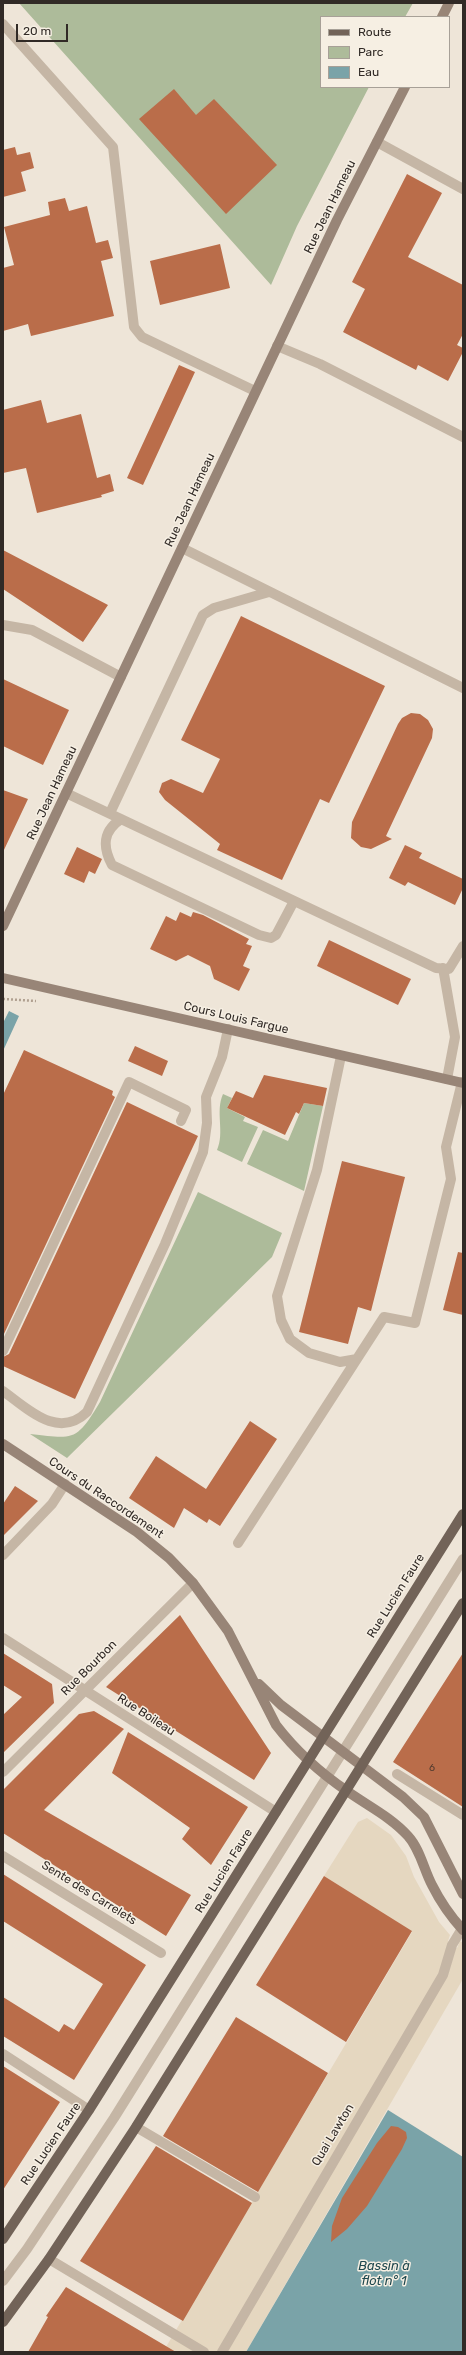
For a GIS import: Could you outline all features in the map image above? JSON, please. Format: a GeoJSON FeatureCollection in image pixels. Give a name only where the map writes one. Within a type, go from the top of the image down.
{"type":"FeatureCollection","features":[{"type":"Feature","properties":{"kind":"main road","name":"Rue Lucien Faure"},"geometry":{"type":"LineString","coordinates":[[4,2236],[89,2110],[463,1514]]}},
{"type":"Feature","properties":{"kind":"main road"},"geometry":{"type":"LineString","coordinates":[[3,2322],[49,2259],[136,2127],[463,1603]]}},
{"type":"Feature","properties":{"kind":"street"},"geometry":{"type":"LineString","coordinates":[[442,16],[449,3]]}},
{"type":"Feature","properties":{"kind":"street"},"geometry":{"type":"LineString","coordinates":[[3,24],[113,147],[134,328],[142,337],[255,391]]}},
{"type":"Feature","properties":{"kind":"street","name":"Rue Jean Hameau"},"geometry":{"type":"LineString","coordinates":[[3,926],[255,391],[377,142],[405,88]]}},
{"type":"Feature","properties":{"kind":"street"},"geometry":{"type":"LineString","coordinates":[[377,142],[463,189]]}},
{"type":"Feature","properties":{"kind":"street"},"geometry":{"type":"LineString","coordinates":[[277,346],[320,364],[463,437]]}},
{"type":"Feature","properties":{"kind":"street"},"geometry":{"type":"LineString","coordinates":[[182,548],[463,688]]}},
{"type":"Feature","properties":{"kind":"street"},"geometry":{"type":"LineString","coordinates":[[110,813],[203,615],[214,608],[269,592]]}},
{"type":"Feature","properties":{"kind":"street"},"geometry":{"type":"LineString","coordinates":[[3,625],[32,630],[121,677]]}},
{"type":"Feature","properties":{"kind":"street"},"geometry":{"type":"LineString","coordinates":[[66,793],[436,968],[449,968],[463,946]]}},
{"type":"Feature","properties":{"kind":"street"},"geometry":{"type":"LineString","coordinates":[[121,819],[110,826],[106,840],[105,852],[112,865],[238,925],[271,938],[276,935],[294,901]]}},
{"type":"Feature","properties":{"kind":"street"},"geometry":{"type":"LineString","coordinates":[[443,968],[456,1037],[447,1079]]}},
{"type":"Feature","properties":{"kind":"street","name":"Cours Louis Fargue"},"geometry":{"type":"LineString","coordinates":[[3,978],[341,1056],[462,1082]]}},
{"type":"Feature","properties":{"kind":"street"},"geometry":{"type":"LineString","coordinates":[[3,1392],[43,1419],[56,1424],[67,1425],[79,1420],[87,1412],[165,1244],[203,1152],[207,1123],[206,1097],[222,1057],[228,1030]]}},
{"type":"Feature","properties":{"kind":"street"},"geometry":{"type":"LineString","coordinates":[[341,1056],[317,1170],[277,1296],[281,1320],[290,1339],[309,1353],[340,1362],[357,1359]]}},
{"type":"Feature","properties":{"kind":"street"},"geometry":{"type":"LineString","coordinates":[[3,1351],[129,1082],[186,1110],[182,1121]]}},
{"type":"Feature","properties":{"kind":"street"},"geometry":{"type":"LineString","coordinates":[[238,1543],[384,1317],[415,1323],[451,1179],[446,1147],[462,1082]]}},
{"type":"Feature","properties":{"kind":"street","name":"Cours du Raccordement"},"geometry":{"type":"LineString","coordinates":[[3,1444],[153,1544],[193,1583],[228,1631],[276,1725],[308,1762],[346,1790],[393,1821],[410,1837],[432,1885],[446,1909],[463,1929]]}},
{"type":"Feature","properties":{"kind":"street"},"geometry":{"type":"LineString","coordinates":[[3,1555],[52,1504],[65,1484]]}},
{"type":"Feature","properties":{"kind":"street"},"geometry":{"type":"LineString","coordinates":[[3,2281],[27,2248],[114,2118],[326,1776],[463,1559]]}},
{"type":"Feature","properties":{"kind":"street","name":"Rue Bourbon"},"geometry":{"type":"LineString","coordinates":[[3,1772],[193,1583]]}},
{"type":"Feature","properties":{"kind":"street","name":"Rue Boileau"},"geometry":{"type":"LineString","coordinates":[[3,1638],[276,1812]]}},
{"type":"Feature","properties":{"kind":"street","name":"Cours du Raccordement"},"geometry":{"type":"LineString","coordinates":[[254,1680],[281,1705],[403,1797],[424,1817],[463,1894]]}},
{"type":"Feature","properties":{"kind":"street"},"geometry":{"type":"LineString","coordinates":[[397,1774],[463,1815]]}},
{"type":"Feature","properties":{"kind":"street","name":"Sente des Carrelets"},"geometry":{"type":"LineString","coordinates":[[3,1856],[161,1953]]}},
{"type":"Feature","properties":{"kind":"street","name":"Quai Lawton"},"geometry":{"type":"LineString","coordinates":[[222,2352],[443,1975],[452,1945],[463,1929]]}},
{"type":"Feature","properties":{"kind":"street"},"geometry":{"type":"LineString","coordinates":[[3,2054],[89,2110]]}},
{"type":"Feature","properties":{"kind":"street"},"geometry":{"type":"LineString","coordinates":[[136,2127],[255,2197]]}},
{"type":"Feature","properties":{"kind":"street"},"geometry":{"type":"LineString","coordinates":[[49,2259],[204,2352]]}},
{"type":"Feature","properties":{"kind":"green space"},"geometry":{"type":"Polygon","coordinates":[[[19,3],[413,3],[406,16],[320,16],[320,88],[368,88],[297,226],[271,285],[19,3]]]}},
{"type":"Feature","properties":{"kind":"green space"},"geometry":{"type":"Polygon","coordinates":[[[223,1094],[232,1098],[227,1108],[245,1117],[243,1121],[258,1127],[242,1162],[217,1150],[220,1136],[220,1108],[223,1094]]]}},
{"type":"Feature","properties":{"kind":"green space"},"geometry":{"type":"Polygon","coordinates":[[[304,1103],[323,1106],[304,1191],[247,1164],[263,1130],[288,1141],[304,1103]]]}},
{"type":"Feature","properties":{"kind":"green space"},"geometry":{"type":"Polygon","coordinates":[[[198,1192],[282,1233],[272,1257],[67,1458],[30,1434],[56,1437],[72,1435],[85,1425],[92,1415],[100,1402],[198,1192]]]}},
{"type":"Feature","properties":{"kind":"shaded area"},"geometry":{"type":"Polygon","coordinates":[[[367,1818],[391,1835],[406,1856],[414,1877],[439,1922],[450,1935],[448,1941],[457,1948],[460,1941],[463,1943],[463,1979],[246,2352],[163,2352],[412,1932],[324,1876],[358,1822],[367,1818]]]}},
{"type":"Feature","properties":{"kind":"water"},"geometry":{"type":"Polygon","coordinates":[[[9,1011],[19,1016],[3,1051],[3,1023],[9,1011]]]}},
{"type":"Feature","properties":{"kind":"water","name":"Bassin à flot n° 1"},"geometry":{"type":"Polygon","coordinates":[[[388,2110],[463,2157],[463,2352],[246,2352],[388,2110]]]}},
{"type":"Feature","properties":{"kind":"building"},"geometry":{"type":"Polygon","coordinates":[[[174,89],[196,115],[214,99],[277,165],[226,214],[139,119],[174,89]]]}},
{"type":"Feature","properties":{"kind":"building"},"geometry":{"type":"Polygon","coordinates":[[[15,147],[17,155],[30,152],[34,168],[21,172],[26,191],[3,197],[3,150],[15,147]]]}},
{"type":"Feature","properties":{"kind":"building"},"geometry":{"type":"Polygon","coordinates":[[[407,174],[442,193],[408,257],[463,285],[463,334],[457,345],[463,348],[463,352],[448,381],[418,365],[416,370],[343,332],[365,289],[352,282],[407,174]]]}},
{"type":"Feature","properties":{"kind":"building"},"geometry":{"type":"Polygon","coordinates":[[[65,198],[69,211],[87,206],[96,243],[108,240],[113,258],[101,261],[114,316],[31,336],[28,324],[3,331],[3,268],[14,265],[4,227],[50,215],[48,202],[65,198]]]}},
{"type":"Feature","properties":{"kind":"building"},"geometry":{"type":"Polygon","coordinates":[[[220,244],[230,288],[160,305],[150,261],[220,244]]]}},
{"type":"Feature","properties":{"kind":"building"},"geometry":{"type":"Polygon","coordinates":[[[179,365],[195,372],[143,485],[127,478],[179,365]]]}},
{"type":"Feature","properties":{"kind":"building"},"geometry":{"type":"Polygon","coordinates":[[[41,400],[47,423],[81,414],[97,478],[110,474],[114,491],[101,495],[102,497],[37,513],[26,468],[3,473],[3,410],[41,400]]]}},
{"type":"Feature","properties":{"kind":"building"},"geometry":{"type":"Polygon","coordinates":[[[3,550],[108,605],[83,642],[3,589],[3,550]]]}},
{"type":"Feature","properties":{"kind":"building"},"geometry":{"type":"Polygon","coordinates":[[[241,616],[385,686],[329,803],[320,799],[282,880],[217,850],[220,844],[165,800],[159,792],[162,783],[171,779],[203,793],[220,759],[181,740],[241,616]]]}},
{"type":"Feature","properties":{"kind":"building"},"geometry":{"type":"Polygon","coordinates":[[[3,679],[69,710],[43,765],[3,746],[3,679]]]}},
{"type":"Feature","properties":{"kind":"building"},"geometry":{"type":"Polygon","coordinates":[[[411,713],[420,714],[428,720],[433,729],[432,738],[386,836],[392,839],[371,849],[361,847],[351,838],[352,822],[398,724],[402,718],[411,713]]]}},
{"type":"Feature","properties":{"kind":"building"},"geometry":{"type":"Polygon","coordinates":[[[3,790],[28,799],[3,852],[3,790]]]}},
{"type":"Feature","properties":{"kind":"building"},"geometry":{"type":"Polygon","coordinates":[[[405,845],[422,853],[419,858],[463,879],[463,888],[455,905],[408,882],[405,886],[389,878],[405,845]]]}},
{"type":"Feature","properties":{"kind":"building"},"geometry":{"type":"Polygon","coordinates":[[[77,847],[102,859],[95,874],[89,871],[84,883],[64,874],[77,847]]]}},
{"type":"Feature","properties":{"kind":"building"},"geometry":{"type":"Polygon","coordinates":[[[180,912],[191,917],[193,912],[203,915],[249,939],[246,944],[252,946],[243,966],[250,969],[239,991],[214,979],[210,966],[188,955],[176,961],[150,949],[166,916],[176,921],[180,912]]]}},
{"type":"Feature","properties":{"kind":"building"},"geometry":{"type":"Polygon","coordinates":[[[329,940],[411,979],[398,1005],[317,966],[329,940]]]}},
{"type":"Feature","properties":{"kind":"building"},"geometry":{"type":"Polygon","coordinates":[[[135,1046],[168,1061],[162,1076],[128,1061],[135,1046]]]}},
{"type":"Feature","properties":{"kind":"building"},"geometry":{"type":"Polygon","coordinates":[[[24,1050],[113,1091],[112,1095],[115,1097],[3,1336],[3,1095],[24,1050]]]}},
{"type":"Feature","properties":{"kind":"building"},"geometry":{"type":"Polygon","coordinates":[[[264,1075],[327,1088],[323,1106],[304,1103],[299,1114],[296,1112],[285,1135],[227,1108],[236,1091],[253,1098],[264,1075]]]}},
{"type":"Feature","properties":{"kind":"building"},"geometry":{"type":"Polygon","coordinates":[[[127,1102],[198,1136],[75,1399],[3,1366],[3,1357],[9,1354],[127,1102]]]}},
{"type":"Feature","properties":{"kind":"building"},"geometry":{"type":"Polygon","coordinates":[[[342,1161],[405,1177],[371,1311],[358,1307],[348,1344],[299,1332],[342,1161]]]}},
{"type":"Feature","properties":{"kind":"building"},"geometry":{"type":"Polygon","coordinates":[[[458,1252],[463,1253],[463,1315],[443,1310],[458,1252]]]}},
{"type":"Feature","properties":{"kind":"building"},"geometry":{"type":"Polygon","coordinates":[[[250,1421],[277,1439],[220,1526],[209,1519],[207,1523],[184,1508],[174,1528],[129,1498],[156,1456],[206,1489],[250,1421]]]}},
{"type":"Feature","properties":{"kind":"building"},"geometry":{"type":"Polygon","coordinates":[[[15,1486],[38,1501],[3,1536],[3,1504],[15,1486]]]}},
{"type":"Feature","properties":{"kind":"building"},"geometry":{"type":"Polygon","coordinates":[[[180,1615],[271,1753],[254,1780],[106,1687],[180,1615]]]}},
{"type":"Feature","properties":{"kind":"building"},"geometry":{"type":"Polygon","coordinates":[[[3,1653],[52,1684],[54,1703],[3,1753],[3,1715],[22,1697],[3,1685],[3,1653]]]}},
{"type":"Feature","properties":{"kind":"building"},"geometry":{"type":"Polygon","coordinates":[[[463,1653],[463,1807],[393,1762],[463,1653]]]}},
{"type":"Feature","properties":{"kind":"building"},"geometry":{"type":"Polygon","coordinates":[[[94,1711],[124,1729],[44,1810],[191,1895],[166,1936],[3,1833],[3,1790],[79,1714],[94,1711]]]}},
{"type":"Feature","properties":{"kind":"building"},"geometry":{"type":"Polygon","coordinates":[[[128,1732],[248,1807],[211,1865],[182,1839],[190,1828],[112,1773],[128,1732]]]}},
{"type":"Feature","properties":{"kind":"building"},"geometry":{"type":"Polygon","coordinates":[[[3,1874],[146,1965],[74,2080],[3,2036],[3,1997],[59,2032],[64,2024],[74,2030],[103,1984],[3,1921],[3,1874]]]}},
{"type":"Feature","properties":{"kind":"building"},"geometry":{"type":"Polygon","coordinates":[[[324,1876],[412,1931],[346,2042],[256,1985],[324,1876]]]}},
{"type":"Feature","properties":{"kind":"building"},"geometry":{"type":"Polygon","coordinates":[[[236,2017],[328,2073],[258,2192],[163,2136],[236,2017]]]}},
{"type":"Feature","properties":{"kind":"building"},"geometry":{"type":"Polygon","coordinates":[[[3,2066],[60,2102],[3,2190],[3,2066]]]}},
{"type":"Feature","properties":{"kind":"building"},"geometry":{"type":"Polygon","coordinates":[[[391,2126],[398,2127],[406,2132],[407,2138],[402,2149],[367,2206],[347,2229],[331,2242],[332,2226],[342,2198],[377,2143],[391,2126]]]}},
{"type":"Feature","properties":{"kind":"building"},"geometry":{"type":"Polygon","coordinates":[[[156,2146],[252,2203],[183,2321],[80,2261],[156,2146]]]}},
{"type":"Feature","properties":{"kind":"building"},"geometry":{"type":"Polygon","coordinates":[[[66,2287],[176,2352],[28,2352],[48,2317],[46,2316],[66,2287]]]}}]}
